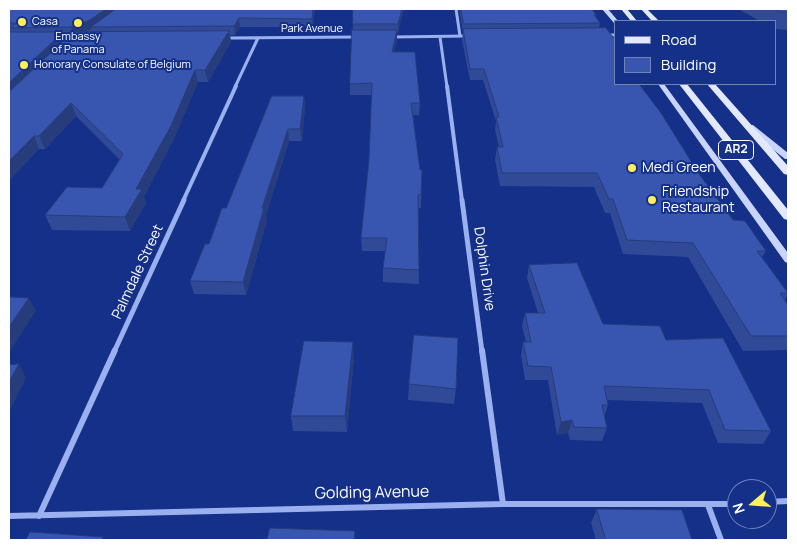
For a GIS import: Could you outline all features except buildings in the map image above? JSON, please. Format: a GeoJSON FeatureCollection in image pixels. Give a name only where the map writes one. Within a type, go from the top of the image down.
{"type":"FeatureCollection","features":[{"type":"Feature","properties":{"kind":"main road"},"geometry":{"type":"LineString","coordinates":[[624,9],[633,20]]}},
{"type":"Feature","properties":{"kind":"main road"},"geometry":{"type":"LineString","coordinates":[[644,9],[655,20]]}},
{"type":"Feature","properties":{"kind":"main road","name":"AR2"},"geometry":{"type":"LineString","coordinates":[[684,85],[788,217]]}},
{"type":"Feature","properties":{"kind":"main road","name":"AR2"},"geometry":{"type":"LineString","coordinates":[[712,85],[788,172]]}},
{"type":"Feature","properties":{"kind":"street"},"geometry":{"type":"LineString","coordinates":[[456,9],[460,36]]}},
{"type":"Feature","properties":{"kind":"street"},"geometry":{"type":"LineString","coordinates":[[605,9],[614,20]]}},
{"type":"Feature","properties":{"kind":"street"},"geometry":{"type":"LineString","coordinates":[[596,35],[614,35]]}},
{"type":"Feature","properties":{"kind":"street","name":"Dolphin Drive"},"geometry":{"type":"LineString","coordinates":[[440,36],[503,504]]}},
{"type":"Feature","properties":{"kind":"street"},"geometry":{"type":"LineString","coordinates":[[383,37],[470,36]]}},
{"type":"Feature","properties":{"kind":"street","name":"Park Avenue"},"geometry":{"type":"LineString","coordinates":[[220,38],[364,37]]}},
{"type":"Feature","properties":{"kind":"street","name":"Palmdale Street"},"geometry":{"type":"LineString","coordinates":[[39,516],[258,38]]}},
{"type":"Feature","properties":{"kind":"street"},"geometry":{"type":"LineString","coordinates":[[662,85],[788,260]]}},
{"type":"Feature","properties":{"kind":"street"},"geometry":{"type":"LineString","coordinates":[[747,124],[788,157]]}},
{"type":"Feature","properties":{"kind":"street","name":"Golding Avenue"},"geometry":{"type":"LineString","coordinates":[[9,516],[503,504],[727,504]]}},
{"type":"Feature","properties":{"kind":"street"},"geometry":{"type":"LineString","coordinates":[[708,505],[721,540]]}},
{"type":"Feature","properties":{"kind":"place","name":"Casa"},"geometry":{"type":"Point","coordinates":[22,22]}},
{"type":"Feature","properties":{"kind":"place","name":"Embassy of Panama"},"geometry":{"type":"Point","coordinates":[78,23]}},
{"type":"Feature","properties":{"kind":"place","name":"Honorary Consulate of Belgium"},"geometry":{"type":"Point","coordinates":[24,65]}},
{"type":"Feature","properties":{"kind":"place","name":"Medi Green"},"geometry":{"type":"Point","coordinates":[632,168]}},
{"type":"Feature","properties":{"kind":"place","name":"Friendship Restaurant"},"geometry":{"type":"Point","coordinates":[652,200]}}]}
